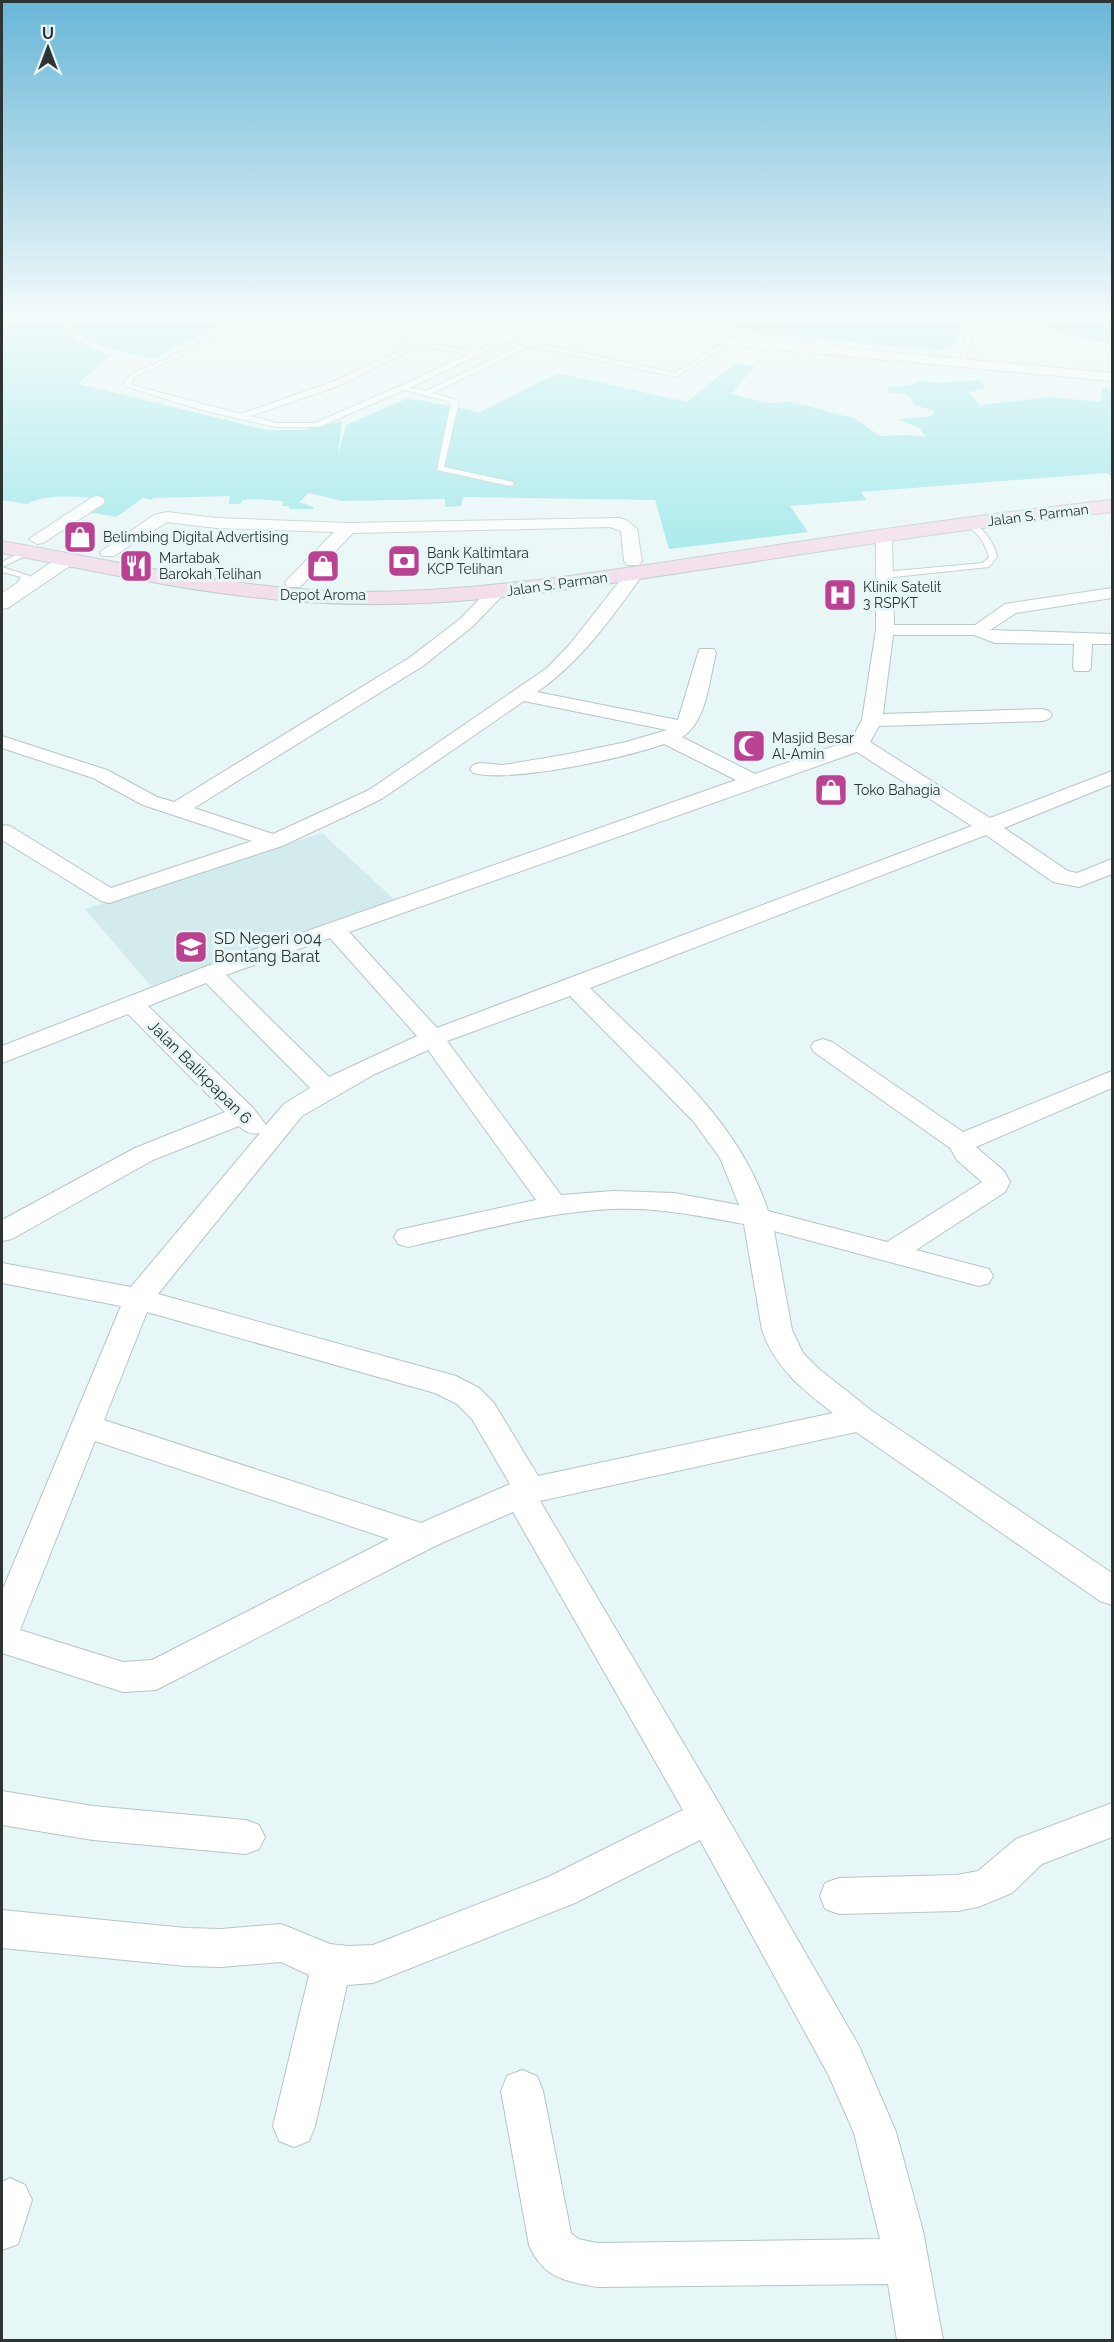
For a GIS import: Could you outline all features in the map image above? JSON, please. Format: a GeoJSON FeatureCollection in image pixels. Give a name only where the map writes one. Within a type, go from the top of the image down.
{"type":"FeatureCollection","features":[{"type":"Feature","properties":{"kind":"main road","name":"Jalan S. Parman"},"geometry":{"type":"LineString","coordinates":[[64,551],[264,593],[357,598],[496,592],[861,528],[1113,497]]}},
{"type":"Feature","properties":{"kind":"main road","name":"Jalan S. Parman"},"geometry":{"type":"LineString","coordinates":[[2,547],[108,552],[214,572],[294,583],[348,586],[474,582],[634,567],[1113,506]]}},
{"type":"Feature","properties":{"kind":"main road","name":"Jalan S. Parman"},"geometry":{"type":"LineString","coordinates":[[2,533],[36,548]]}},
{"type":"Feature","properties":{"kind":"street"},"geometry":{"type":"LineString","coordinates":[[36,548],[97,501]]}},
{"type":"Feature","properties":{"kind":"street"},"geometry":{"type":"LineString","coordinates":[[2,831],[109,896],[274,841],[376,794],[554,672],[577,648],[634,567],[629,529],[621,524],[610,522],[348,528],[216,523],[163,517],[108,552]]}},
{"type":"Feature","properties":{"kind":"street"},"geometry":{"type":"LineString","coordinates":[[294,583],[348,528]]}},
{"type":"Feature","properties":{"kind":"street"},"geometry":{"type":"LineString","coordinates":[[2,1055],[210,973],[858,744],[872,720],[885,630],[884,536]]}},
{"type":"Feature","properties":{"kind":"street"},"geometry":{"type":"LineString","coordinates":[[2,604],[64,551]]}},
{"type":"Feature","properties":{"kind":"street"},"geometry":{"type":"LineString","coordinates":[[176,810],[416,662],[466,623],[496,592]]}},
{"type":"Feature","properties":{"kind":"street"},"geometry":{"type":"LineString","coordinates":[[885,630],[979,630],[1011,608],[1113,593]]}},
{"type":"Feature","properties":{"kind":"street"},"geometry":{"type":"LineString","coordinates":[[979,630],[983,634],[995,637],[1113,639]]}},
{"type":"Feature","properties":{"kind":"street"},"geometry":{"type":"LineString","coordinates":[[1082,667],[1083,638]]}},
{"type":"Feature","properties":{"kind":"street"},"geometry":{"type":"LineString","coordinates":[[675,732],[707,653]]}},
{"type":"Feature","properties":{"kind":"street"},"geometry":{"type":"LineString","coordinates":[[522,695],[675,732],[754,781]]}},
{"type":"Feature","properties":{"kind":"street"},"geometry":{"type":"LineString","coordinates":[[872,720],[1042,715]]}},
{"type":"Feature","properties":{"kind":"street"},"geometry":{"type":"LineString","coordinates":[[480,769],[503,771],[675,732]]}},
{"type":"Feature","properties":{"kind":"street"},"geometry":{"type":"LineString","coordinates":[[2,742],[100,774],[150,801],[274,841]]}},
{"type":"Feature","properties":{"kind":"street"},"geometry":{"type":"LineString","coordinates":[[858,744],[1068,880],[1079,880],[1113,866]]}},
{"type":"Feature","properties":{"kind":"street"},"geometry":{"type":"LineString","coordinates":[[2,1631],[138,1299],[269,1143],[293,1110],[325,1088],[432,1038],[574,986],[1112,778]]}},
{"type":"Feature","properties":{"kind":"street"},"geometry":{"type":"LineString","coordinates":[[335,930],[432,1038],[554,1205]]}},
{"type":"Feature","properties":{"kind":"street"},"geometry":{"type":"LineString","coordinates":[[210,973],[325,1088]]}},
{"type":"Feature","properties":{"kind":"street"},"geometry":{"type":"LineString","coordinates":[[574,986],[709,1121],[728,1147],[742,1175],[756,1217],[777,1330],[782,1345],[792,1361],[808,1377],[861,1419],[1113,1592]]}},
{"type":"Feature","properties":{"kind":"street","name":"Jalan Balikpapan 6"},"geometry":{"type":"LineString","coordinates":[[131,1004],[244,1114],[269,1143]]}},
{"type":"Feature","properties":{"kind":"street"},"geometry":{"type":"LineString","coordinates":[[823,1047],[961,1143],[966,1154],[994,1177],[996,1182],[994,1186],[890,1253]]}},
{"type":"Feature","properties":{"kind":"street"},"geometry":{"type":"LineString","coordinates":[[961,1143],[1113,1079]]}},
{"type":"Feature","properties":{"kind":"street"},"geometry":{"type":"LineString","coordinates":[[2,1232],[144,1154],[244,1114]]}},
{"type":"Feature","properties":{"kind":"street"},"geometry":{"type":"LineString","coordinates":[[408,1237],[554,1205],[613,1200],[674,1202],[756,1217],[979,1276]]}},
{"type":"Feature","properties":{"kind":"street"},"geometry":{"type":"LineString","coordinates":[[2,1273],[138,1299],[444,1384],[468,1396],[483,1411],[541,1488],[707,1817],[844,2061],[875,2132],[906,2261],[920,2340]]}},
{"type":"Feature","properties":{"kind":"street"},"geometry":{"type":"LineString","coordinates":[[2,1639],[123,1677],[156,1675],[423,1537],[541,1488],[861,1419]]}},
{"type":"Feature","properties":{"kind":"street"},"geometry":{"type":"LineString","coordinates":[[85,1426],[423,1537]]}},
{"type":"Feature","properties":{"kind":"street"},"geometry":{"type":"LineString","coordinates":[[2,1808],[93,1823],[246,1837]]}},
{"type":"Feature","properties":{"kind":"street"},"geometry":{"type":"LineString","coordinates":[[2,1929],[193,1947],[239,1948],[266,1943],[282,1944],[341,1966],[373,1964],[411,1951],[561,1890],[707,1817]]}},
{"type":"Feature","properties":{"kind":"street"},"geometry":{"type":"LineString","coordinates":[[839,1896],[974,1891],[998,1880],[1029,1851],[1113,1820]]}},
{"type":"Feature","properties":{"kind":"street"},"geometry":{"type":"LineString","coordinates":[[294,2126],[332,1964]]}},
{"type":"Feature","properties":{"kind":"street"},"geometry":{"type":"LineString","coordinates":[[522,2091],[551,2245],[567,2259],[597,2265],[906,2261]]}},
{"type":"Feature","properties":{"kind":"lane"},"geometry":{"type":"LineString","coordinates":[[448,430],[440,468],[510,484]]}},
{"type":"Feature","properties":{"kind":"lane"},"geometry":{"type":"LineString","coordinates":[[884,575],[986,565],[993,557],[991,546],[985,536],[970,523]]}},
{"type":"Feature","properties":{"kind":"lane"},"geometry":{"type":"LineString","coordinates":[[4,571],[36,548]]}},
{"type":"Feature","properties":{"kind":"lane"},"geometry":{"type":"LineString","coordinates":[[2,597],[26,576],[23,573],[4,571]]}},
{"type":"Feature","properties":{"kind":"shaded area"},"geometry":{"type":"Polygon","coordinates":[[[2,430],[341,430],[338,455],[345,430],[872,430],[880,436],[926,437],[921,430],[1112,430],[1112,477],[1107,473],[861,492],[866,500],[790,506],[808,532],[669,549],[655,500],[463,497],[461,506],[445,507],[445,499],[342,501],[309,493],[299,502],[314,507],[313,509],[290,509],[289,506],[282,506],[283,501],[254,499],[243,500],[240,504],[229,504],[230,496],[153,498],[152,500],[143,498],[116,517],[82,511],[99,499],[52,497],[27,504],[2,500],[2,430]]]}},
{"type":"Feature","properties":{"kind":"shaded area","name":"SD Negeri 004 Bontang Barat"},"geometry":{"type":"Polygon","coordinates":[[[322,833],[397,902],[151,986],[85,909],[322,833]]]}},
{"type":"Feature","properties":{"kind":"place","name":"Belimbing Digital Advertising"},"geometry":{"type":"Point","coordinates":[80,537]}},
{"type":"Feature","properties":{"kind":"place","name":"Bank Kaltimtara KCP Telihan"},"geometry":{"type":"Point","coordinates":[404,561]}},
{"type":"Feature","properties":{"kind":"place","name":"Martabak Barokah Telihan"},"geometry":{"type":"Point","coordinates":[136,566]}},
{"type":"Feature","properties":{"kind":"place","name":"Depot Aroma"},"geometry":{"type":"Point","coordinates":[323,566]}},
{"type":"Feature","properties":{"kind":"place","name":"Klinik Satelit 3 RSPKT"},"geometry":{"type":"Point","coordinates":[840,595]}},
{"type":"Feature","properties":{"kind":"place","name":"Masjid Besar Al-Amin"},"geometry":{"type":"Point","coordinates":[749,746]}},
{"type":"Feature","properties":{"kind":"place","name":"Toko Bahagia"},"geometry":{"type":"Point","coordinates":[831,790]}},
{"type":"Feature","properties":{"kind":"place","name":"SD Negeri 004 Bontang Barat"},"geometry":{"type":"Point","coordinates":[191,947]}}]}
